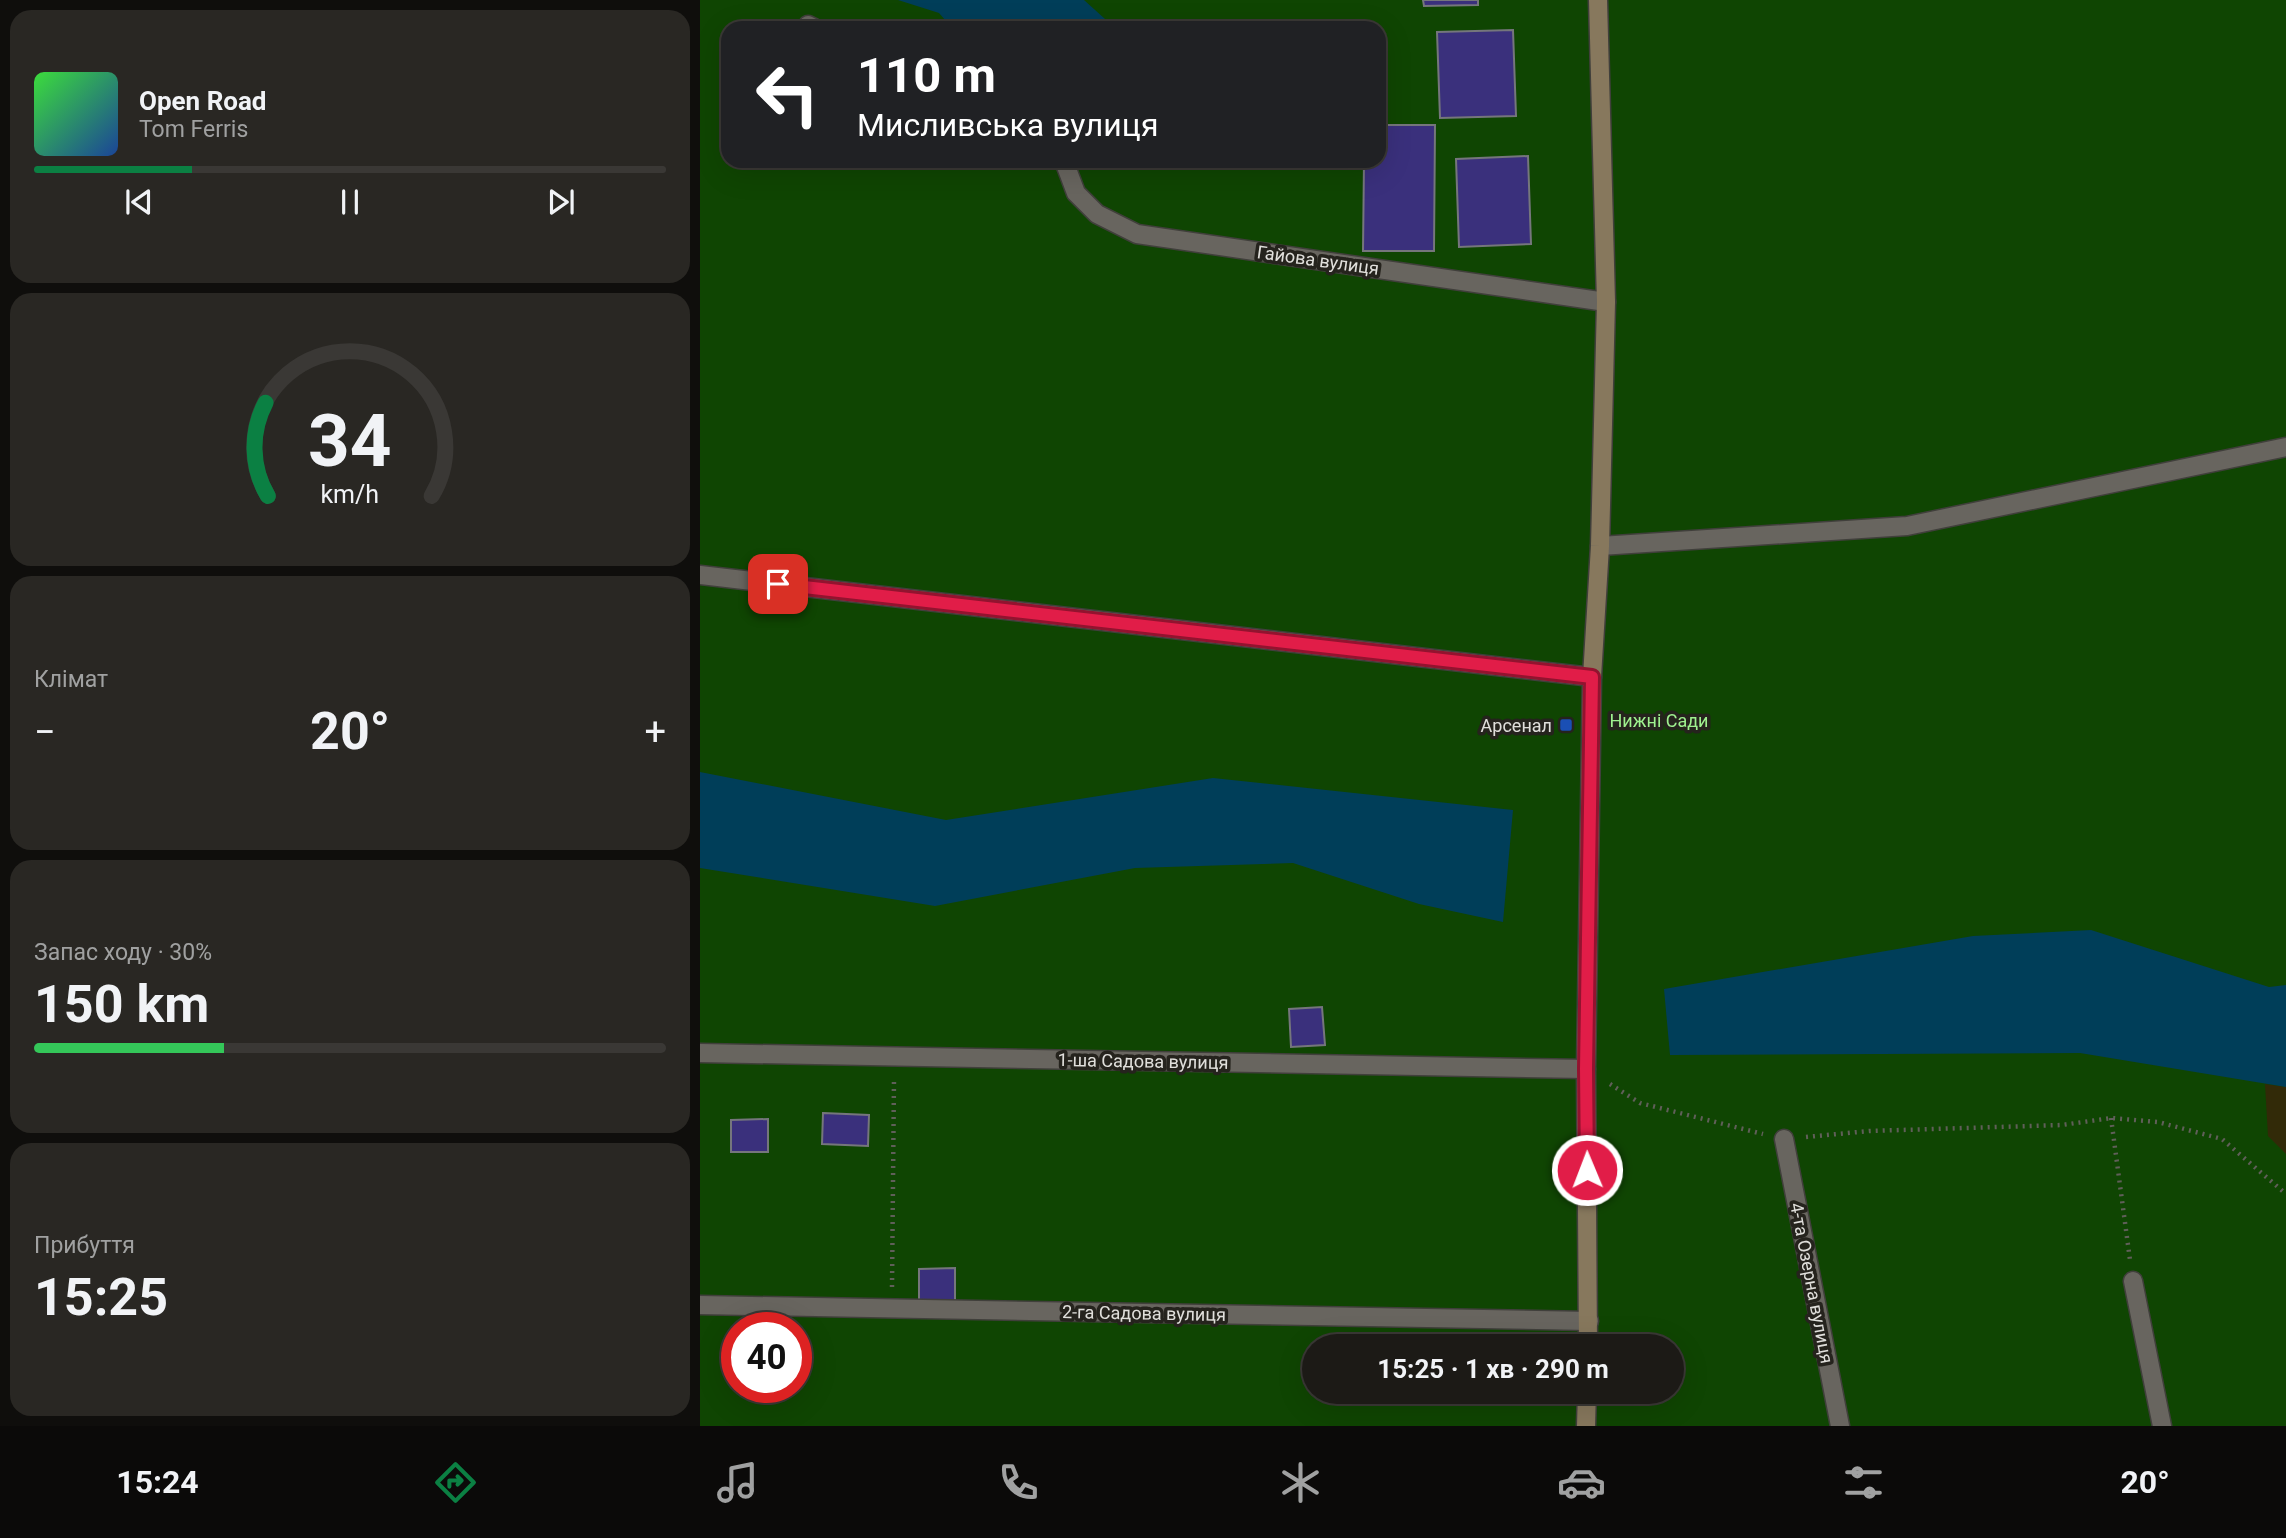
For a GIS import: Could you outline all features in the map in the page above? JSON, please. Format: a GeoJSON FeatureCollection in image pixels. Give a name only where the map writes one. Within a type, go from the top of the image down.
{"type":"FeatureCollection","features":[{"type":"Feature","properties":{"kind":"street"},"geometry":{"type":"LineString","coordinates":[[1588,1334],[1586,1069],[1592,677],[1600,546],[1606,302],[1598,0]]}},
{"type":"Feature","properties":{"kind":"street","name":"Гайова вулиця"},"geometry":{"type":"LineString","coordinates":[[1067,168],[1076,193],[1097,215],[1137,234],[1606,302]]}},
{"type":"Feature","properties":{"kind":"street"},"geometry":{"type":"LineString","coordinates":[[1600,546],[1907,526],[2286,447]]}},
{"type":"Feature","properties":{"kind":"street"},"geometry":{"type":"LineString","coordinates":[[700,575],[1592,677]]}},
{"type":"Feature","properties":{"kind":"street","name":"1-ша Садова вулиця"},"geometry":{"type":"LineString","coordinates":[[700,1053],[1586,1069]]}},
{"type":"Feature","properties":{"kind":"street","name":"4-та Озерна вулиця"},"geometry":{"type":"LineString","coordinates":[[1784,1139],[1840,1426]]}},
{"type":"Feature","properties":{"kind":"street"},"geometry":{"type":"LineString","coordinates":[[2133,1281],[2162,1426]]}},
{"type":"Feature","properties":{"kind":"street","name":"2-га Садова вулиця"},"geometry":{"type":"LineString","coordinates":[[700,1305],[1589,1321]]}},
{"type":"Feature","properties":{"kind":"street"},"geometry":{"type":"LineString","coordinates":[[1586,1426],[1587,1404]]}},
{"type":"Feature","properties":{"kind":"path"},"geometry":{"type":"LineString","coordinates":[[892,1309],[894,1056]]}},
{"type":"Feature","properties":{"kind":"path"},"geometry":{"type":"LineString","coordinates":[[1586,1069],[1640,1103],[1784,1139],[1869,1131],[2062,1125],[2111,1118],[2158,1122],[2222,1139],[2286,1194]]}},
{"type":"Feature","properties":{"kind":"path"},"geometry":{"type":"LineString","coordinates":[[2111,1118],[2133,1281]]}},
{"type":"Feature","properties":{"kind":"green space","name":"Нижні Сади"},"geometry":{"type":"Polygon","coordinates":[[[700,0],[2286,0],[2286,1426],[700,1426],[700,0]]]}},
{"type":"Feature","properties":{"kind":"sand"},"geometry":{"type":"Polygon","coordinates":[[[2265,1084],[2286,1087],[2286,1154],[2268,1136],[2265,1084]]]}},
{"type":"Feature","properties":{"kind":"water"},"geometry":{"type":"Polygon","coordinates":[[[898,0],[1084,0],[1107,21],[946,21],[939,13],[898,0]]]}},
{"type":"Feature","properties":{"kind":"water"},"geometry":{"type":"Polygon","coordinates":[[[700,772],[946,820],[1213,778],[1513,810],[1503,922],[1419,904],[1293,863],[1135,868],[935,906],[700,868],[700,772]]]}},
{"type":"Feature","properties":{"kind":"water"},"geometry":{"type":"Polygon","coordinates":[[[2091,930],[2269,987],[2286,985],[2286,1087],[2080,1053],[1670,1055],[1664,989],[1973,936],[2091,930]]]}},
{"type":"Feature","properties":{"kind":"building"},"geometry":{"type":"Polygon","coordinates":[[[1423,0],[1478,0],[1478,5],[1424,6],[1423,0]]]}},
{"type":"Feature","properties":{"kind":"building"},"geometry":{"type":"Polygon","coordinates":[[[1513,30],[1516,116],[1440,118],[1437,32],[1513,30]]]}},
{"type":"Feature","properties":{"kind":"building"},"geometry":{"type":"Polygon","coordinates":[[[1386,125],[1435,125],[1434,251],[1363,251],[1364,168],[1386,168],[1386,125]]]}},
{"type":"Feature","properties":{"kind":"building"},"geometry":{"type":"Polygon","coordinates":[[[1528,156],[1531,244],[1459,247],[1456,159],[1528,156]]]}},
{"type":"Feature","properties":{"kind":"building"},"geometry":{"type":"Polygon","coordinates":[[[1322,1007],[1325,1045],[1291,1047],[1289,1009],[1322,1007]]]}},
{"type":"Feature","properties":{"kind":"building"},"geometry":{"type":"Polygon","coordinates":[[[823,1113],[869,1115],[868,1146],[822,1144],[823,1113]]]}},
{"type":"Feature","properties":{"kind":"building"},"geometry":{"type":"Polygon","coordinates":[[[768,1119],[768,1152],[731,1152],[731,1120],[768,1119]]]}},
{"type":"Feature","properties":{"kind":"building"},"geometry":{"type":"Polygon","coordinates":[[[955,1268],[955,1302],[919,1302],[919,1269],[955,1268]]]}},
{"type":"Feature","properties":{"kind":"place","name":"Арсенал"},"geometry":{"type":"Point","coordinates":[1566,725]}},
{"type":"Feature","properties":{"kind":"route"},"geometry":{"type":"LineString","coordinates":[[778,584],[1592,677],[1587,1170]]}}]}
